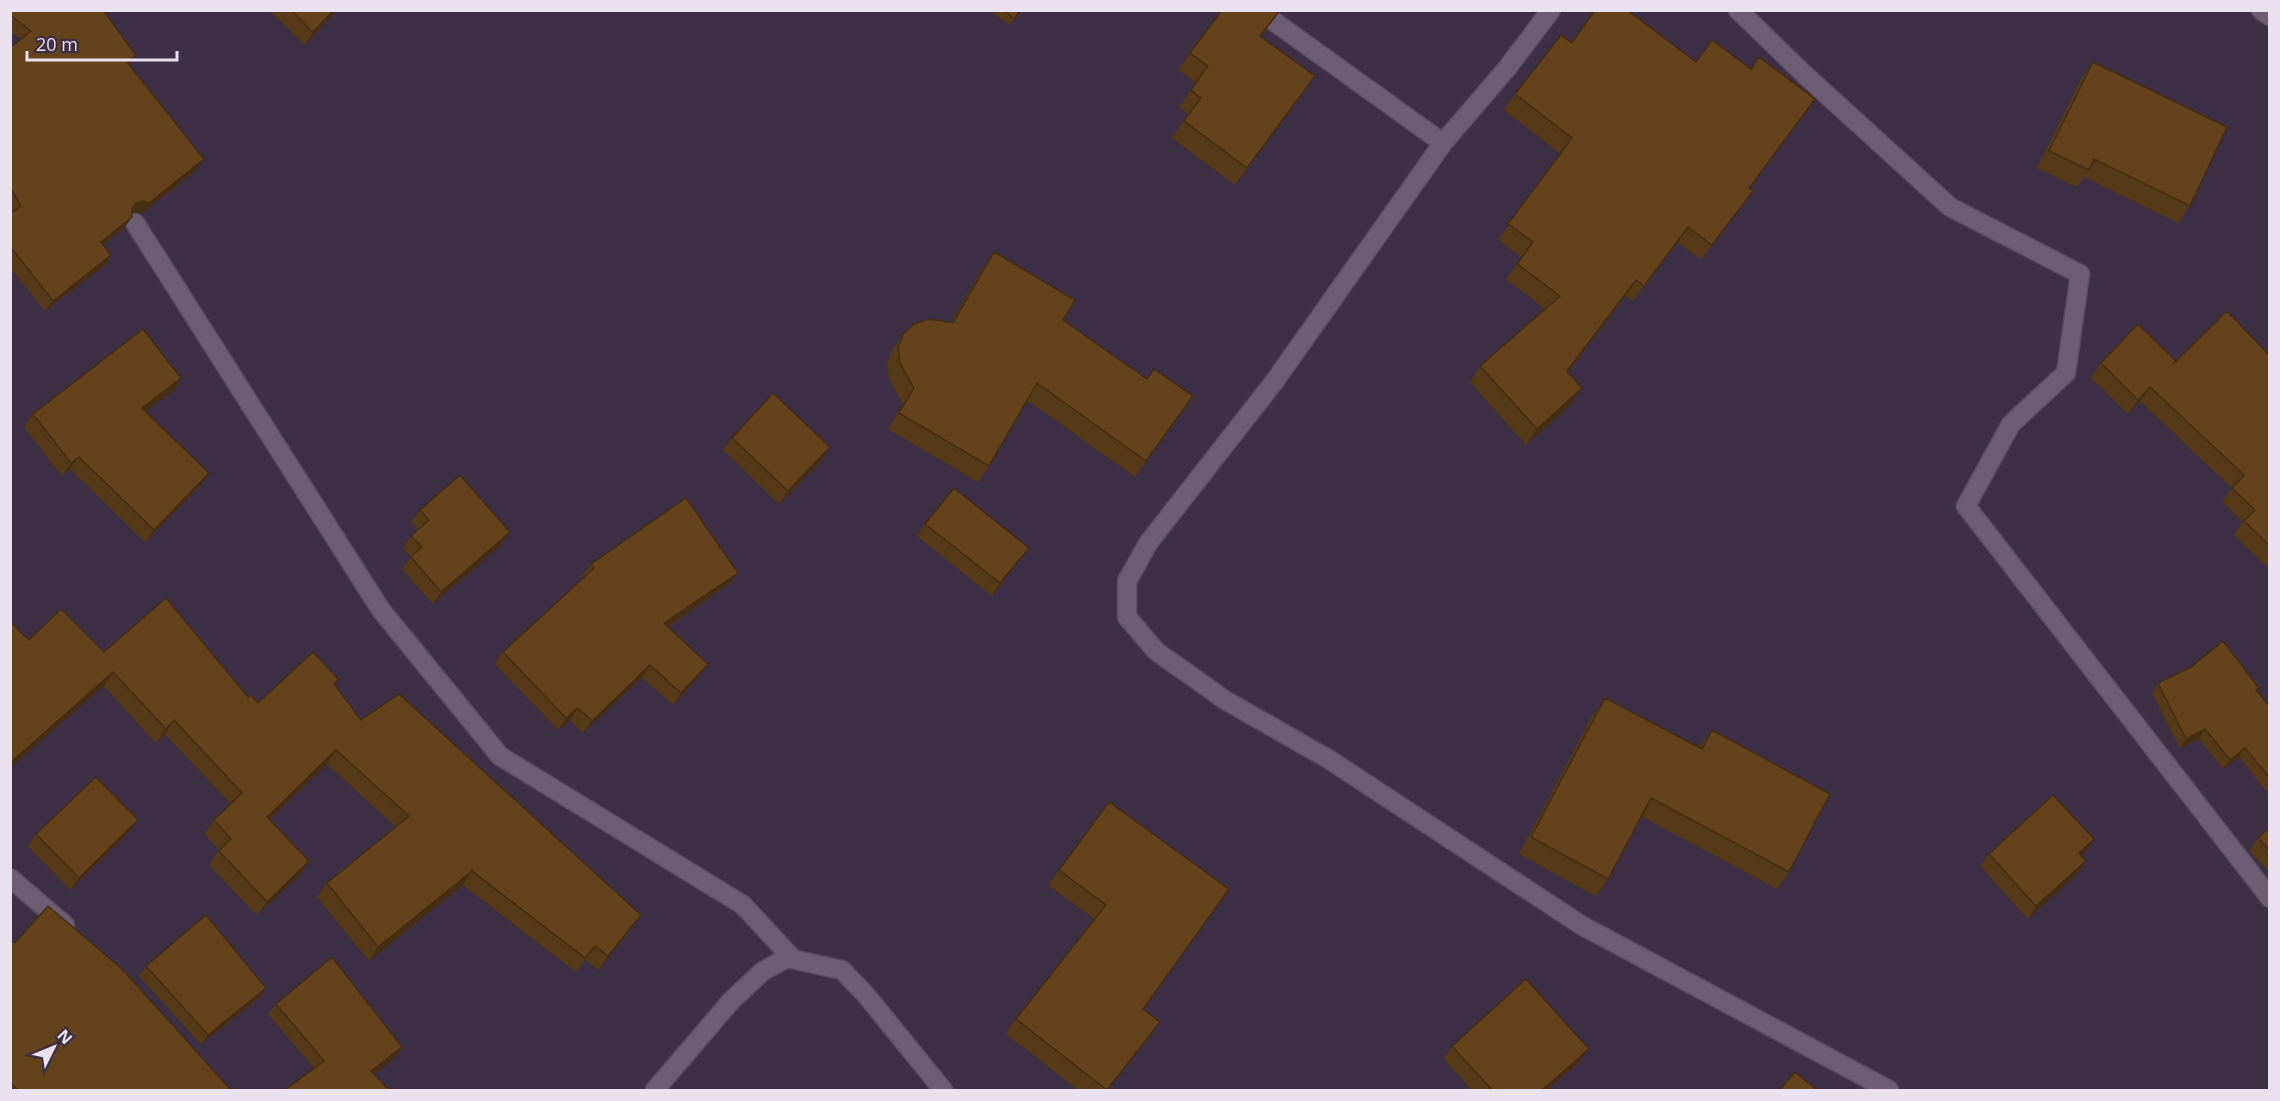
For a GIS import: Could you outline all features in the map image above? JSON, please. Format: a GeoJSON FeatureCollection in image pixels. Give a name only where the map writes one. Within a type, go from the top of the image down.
{"type":"FeatureCollection","features":[{"type":"Feature","properties":{"kind":"street"},"geometry":{"type":"LineString","coordinates":[[1258,10],[1443,143]]}},
{"type":"Feature","properties":{"kind":"street"},"geometry":{"type":"LineString","coordinates":[[1551,10],[1508,67],[1443,143],[1274,382],[1149,542],[1127,581],[1127,617],[1156,651],[1225,700],[1330,760],[1581,926],[1889,1090]]}},
{"type":"Feature","properties":{"kind":"street"},"geometry":{"type":"LineString","coordinates":[[1738,10],[1803,74],[1950,207],[2080,274],[2066,373],[2011,424],[1966,506],[2270,898]]}},
{"type":"Feature","properties":{"kind":"street"},"geometry":{"type":"LineString","coordinates":[[2261,10],[2270,16]]}},
{"type":"Feature","properties":{"kind":"street"},"geometry":{"type":"LineString","coordinates":[[135,223],[381,610],[500,756],[743,904],[793,959]]}},
{"type":"Feature","properties":{"kind":"street"},"geometry":{"type":"LineString","coordinates":[[10,878],[78,937]]}},
{"type":"Feature","properties":{"kind":"street"},"geometry":{"type":"LineString","coordinates":[[655,1090],[731,1001],[763,971],[787,958],[843,970],[944,1090]]}},
{"type":"Feature","properties":{"kind":"building"},"geometry":{"type":"Polygon","coordinates":[[[10,10],[103,10],[136,55],[127,62],[204,159],[149,203],[143,201],[136,203],[132,208],[132,217],[101,242],[111,255],[53,301],[10,246],[10,214],[21,206],[10,187],[10,48],[31,31],[10,15],[10,10]]]}},
{"type":"Feature","properties":{"kind":"building"},"geometry":{"type":"Polygon","coordinates":[[[291,10],[334,10],[313,32],[291,10]]]}},
{"type":"Feature","properties":{"kind":"building"},"geometry":{"type":"Polygon","coordinates":[[[1003,10],[1020,10],[1014,19],[1003,10]]]}},
{"type":"Feature","properties":{"kind":"building"},"geometry":{"type":"Polygon","coordinates":[[[1222,10],[1275,10],[1278,13],[1260,36],[1315,76],[1247,168],[1184,121],[1201,98],[1191,90],[1208,66],[1190,53],[1222,10]]]}},
{"type":"Feature","properties":{"kind":"building"},"geometry":{"type":"Polygon","coordinates":[[[1595,10],[1627,10],[1696,62],[1712,40],[1751,69],[1759,57],[1815,99],[1749,188],[1753,191],[1712,245],[1688,227],[1644,286],[1636,280],[1567,371],[1582,388],[1537,429],[1480,366],[1560,296],[1517,264],[1533,242],[1508,224],[1572,138],[1515,94],[1561,35],[1572,43],[1595,10]]]}},
{"type":"Feature","properties":{"kind":"building"},"geometry":{"type":"Polygon","coordinates":[[[2093,62],[2227,127],[2190,206],[2094,159],[2089,170],[2049,151],[2093,62]]]}},
{"type":"Feature","properties":{"kind":"building"},"geometry":{"type":"Polygon","coordinates":[[[994,252],[1075,300],[1063,320],[1147,379],[1154,369],[1193,396],[1146,461],[1037,383],[989,466],[899,413],[914,388],[900,363],[898,348],[903,334],[914,324],[929,319],[953,323],[994,252]]]}},
{"type":"Feature","properties":{"kind":"building"},"geometry":{"type":"Polygon","coordinates":[[[2227,311],[2270,356],[2270,546],[2244,521],[2255,510],[2232,488],[2244,475],[2150,387],[2138,400],[2101,363],[2138,324],[2176,361],[2173,364],[2227,311]]]}},
{"type":"Feature","properties":{"kind":"building"},"geometry":{"type":"Polygon","coordinates":[[[143,329],[181,378],[142,408],[209,473],[154,530],[79,457],[71,463],[33,414],[143,329]]]}},
{"type":"Feature","properties":{"kind":"building"},"geometry":{"type":"Polygon","coordinates":[[[773,393],[830,447],[788,491],[732,438],[773,393]]]}},
{"type":"Feature","properties":{"kind":"building"},"geometry":{"type":"Polygon","coordinates":[[[460,475],[510,532],[441,592],[411,557],[422,547],[411,536],[429,520],[420,510],[460,475]]]}},
{"type":"Feature","properties":{"kind":"building"},"geometry":{"type":"Polygon","coordinates":[[[954,488],[1029,548],[1000,583],[925,524],[954,488]]]}},
{"type":"Feature","properties":{"kind":"building"},"geometry":{"type":"Polygon","coordinates":[[[686,498],[738,573],[664,623],[708,664],[681,693],[650,665],[592,721],[578,708],[566,718],[503,652],[594,568],[591,564],[686,498]]]}},
{"type":"Feature","properties":{"kind":"building"},"geometry":{"type":"Polygon","coordinates":[[[166,598],[248,697],[251,695],[258,703],[313,652],[339,680],[334,684],[361,720],[399,694],[641,915],[608,956],[595,946],[585,958],[472,871],[378,947],[327,883],[409,816],[336,750],[267,817],[309,861],[267,902],[219,851],[231,839],[214,820],[242,793],[174,720],[166,729],[113,672],[10,763],[10,622],[29,640],[61,609],[104,652],[166,598]]]}},
{"type":"Feature","properties":{"kind":"building"},"geometry":{"type":"Polygon","coordinates":[[[2223,641],[2259,688],[2256,690],[2270,707],[2270,778],[2245,748],[2230,760],[2205,729],[2186,739],[2158,683],[2191,667],[2223,641]]]}},
{"type":"Feature","properties":{"kind":"building"},"geometry":{"type":"Polygon","coordinates":[[[1605,698],[1702,749],[1712,730],[1830,794],[1789,872],[1651,798],[1608,879],[1531,837],[1605,698]]]}},
{"type":"Feature","properties":{"kind":"building"},"geometry":{"type":"Polygon","coordinates":[[[96,777],[138,820],[79,878],[36,834],[96,777]]]}},
{"type":"Feature","properties":{"kind":"building"},"geometry":{"type":"Polygon","coordinates":[[[2053,795],[2094,839],[2079,853],[2086,861],[2036,906],[1989,854],[2053,795]]]}},
{"type":"Feature","properties":{"kind":"building"},"geometry":{"type":"Polygon","coordinates":[[[1109,802],[1229,889],[1143,1009],[1160,1022],[1107,1090],[1016,1019],[1106,905],[1059,870],[1109,802]]]}},
{"type":"Feature","properties":{"kind":"building"},"geometry":{"type":"Polygon","coordinates":[[[2270,827],[2270,851],[2258,838],[2270,827]]]}},
{"type":"Feature","properties":{"kind":"building"},"geometry":{"type":"Polygon","coordinates":[[[48,906],[122,969],[231,1090],[18,1090],[10,1083],[10,939],[15,943],[48,906]]]}},
{"type":"Feature","properties":{"kind":"building"},"geometry":{"type":"Polygon","coordinates":[[[206,915],[266,988],[208,1035],[146,966],[206,915]]]}},
{"type":"Feature","properties":{"kind":"building"},"geometry":{"type":"Polygon","coordinates":[[[332,957],[402,1047],[371,1071],[389,1090],[285,1090],[324,1061],[276,1004],[332,957]]]}},
{"type":"Feature","properties":{"kind":"building"},"geometry":{"type":"Polygon","coordinates":[[[1526,979],[1589,1049],[1542,1090],[1492,1090],[1452,1046],[1526,979]]]}},
{"type":"Feature","properties":{"kind":"building"},"geometry":{"type":"Polygon","coordinates":[[[1795,1072],[1817,1090],[1780,1090],[1795,1072]]]}}]}
